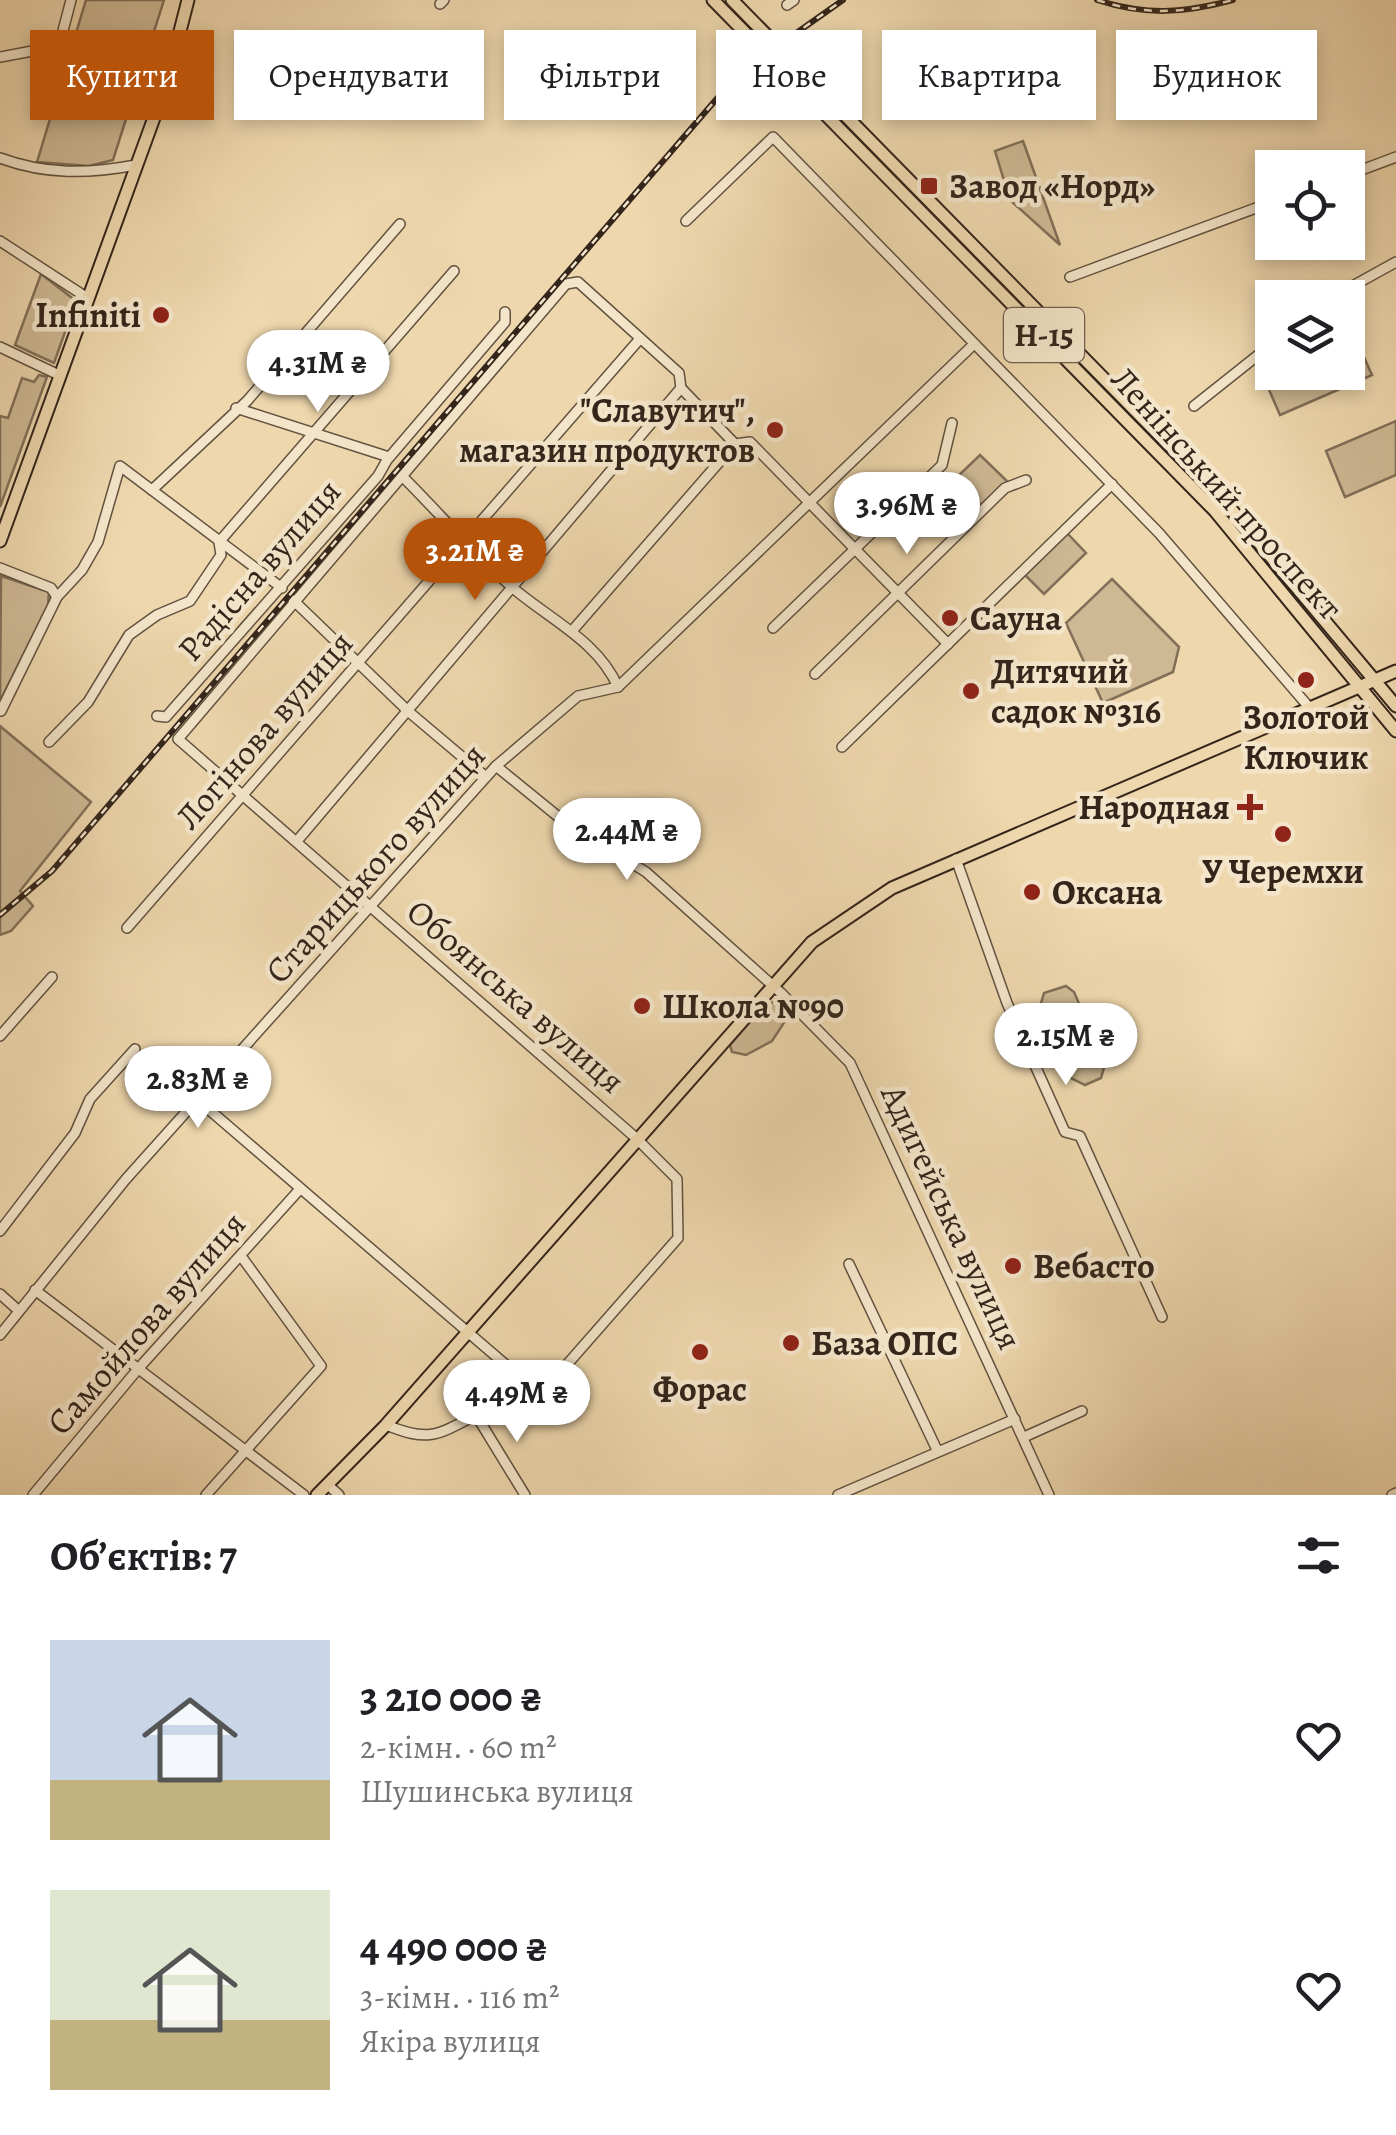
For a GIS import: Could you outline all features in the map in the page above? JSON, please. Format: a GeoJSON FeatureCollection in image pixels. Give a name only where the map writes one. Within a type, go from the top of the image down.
{"type":"FeatureCollection","features":[{"type":"Feature","properties":{"kind":"main road"},"geometry":{"type":"LineString","coordinates":[[0,541],[167,82],[188,0]]}},
{"type":"Feature","properties":{"kind":"main road","name":"Ленінський проспект"},"geometry":{"type":"LineString","coordinates":[[713,0],[1215,511],[1396,732]]}},
{"type":"Feature","properties":{"kind":"main road","name":"Ленінський проспект"},"geometry":{"type":"LineString","coordinates":[[732,0],[1225,502],[1396,706]]}},
{"type":"Feature","properties":{"kind":"main road"},"geometry":{"type":"LineString","coordinates":[[317,1495],[386,1424],[789,963],[849,915],[892,888],[956,859],[1396,671]]}},
{"type":"Feature","properties":{"kind":"street"},"geometry":{"type":"LineString","coordinates":[[0,57],[59,46],[71,0]]}},
{"type":"Feature","properties":{"kind":"street"},"geometry":{"type":"LineString","coordinates":[[686,221],[772,137],[1112,484],[1279,668],[1308,706]]}},
{"type":"Feature","properties":{"kind":"street"},"geometry":{"type":"LineString","coordinates":[[1365,168],[1396,156]]}},
{"type":"Feature","properties":{"kind":"street"},"geometry":{"type":"LineString","coordinates":[[0,158],[28,168],[87,174],[136,165]]}},
{"type":"Feature","properties":{"kind":"street"},"geometry":{"type":"LineString","coordinates":[[1070,278],[1255,208]]}},
{"type":"Feature","properties":{"kind":"street"},"geometry":{"type":"LineString","coordinates":[[152,490],[236,408],[248,401],[400,224]]}},
{"type":"Feature","properties":{"kind":"street"},"geometry":{"type":"LineString","coordinates":[[0,242],[86,297]]}},
{"type":"Feature","properties":{"kind":"street"},"geometry":{"type":"LineString","coordinates":[[1364,280],[1396,262]]}},
{"type":"Feature","properties":{"kind":"street"},"geometry":{"type":"LineString","coordinates":[[219,542],[454,271]]}},
{"type":"Feature","properties":{"kind":"street","name":"Радісна вулиця"},"geometry":{"type":"LineString","coordinates":[[178,739],[293,600],[573,282],[638,341]]}},
{"type":"Feature","properties":{"kind":"street","name":"Радісна вулиця"},"geometry":{"type":"LineString","coordinates":[[157,716],[166,716],[282,588],[505,322],[504,312]]}},
{"type":"Feature","properties":{"kind":"street"},"geometry":{"type":"LineString","coordinates":[[638,341],[678,373],[681,388],[735,444]]}},
{"type":"Feature","properties":{"kind":"street","name":"Логінова вулиця"},"geometry":{"type":"LineString","coordinates":[[127,928],[638,341]]}},
{"type":"Feature","properties":{"kind":"street"},"geometry":{"type":"LineString","coordinates":[[404,478],[514,588],[572,631],[610,670],[618,687],[973,345]]}},
{"type":"Feature","properties":{"kind":"street"},"geometry":{"type":"LineString","coordinates":[[0,347],[60,375]]}},
{"type":"Feature","properties":{"kind":"street"},"geometry":{"type":"LineString","coordinates":[[1194,406],[1255,358]]}},
{"type":"Feature","properties":{"kind":"street"},"geometry":{"type":"LineString","coordinates":[[297,841],[681,388]]}},
{"type":"Feature","properties":{"kind":"street"},"geometry":{"type":"LineString","coordinates":[[236,408],[389,458]]}},
{"type":"Feature","properties":{"kind":"street"},"geometry":{"type":"LineString","coordinates":[[773,628],[942,465],[952,423]]}},
{"type":"Feature","properties":{"kind":"street"},"geometry":{"type":"LineString","coordinates":[[572,631],[735,444],[750,442],[948,644]]}},
{"type":"Feature","properties":{"kind":"street"},"geometry":{"type":"LineString","coordinates":[[2,712],[58,598],[82,570],[98,542],[120,466],[282,588]]}},
{"type":"Feature","properties":{"kind":"street"},"geometry":{"type":"LineString","coordinates":[[815,674],[1005,488],[1026,480]]}},
{"type":"Feature","properties":{"kind":"street"},"geometry":{"type":"LineString","coordinates":[[842,747],[1112,484]]}},
{"type":"Feature","properties":{"kind":"street"},"geometry":{"type":"LineString","coordinates":[[49,742],[88,702],[130,635],[156,615],[190,600],[221,555],[219,542]]}},
{"type":"Feature","properties":{"kind":"street"},"geometry":{"type":"LineString","coordinates":[[0,568],[51,588],[58,598]]}},
{"type":"Feature","properties":{"kind":"street"},"geometry":{"type":"LineString","coordinates":[[293,600],[409,712],[486,777]]}},
{"type":"Feature","properties":{"kind":"street","name":"Старицького вулиця"},"geometry":{"type":"LineString","coordinates":[[0,1334],[126,1180],[496,766],[578,696],[618,687]]}},
{"type":"Feature","properties":{"kind":"street","name":"Обоянська вулиця"},"geometry":{"type":"LineString","coordinates":[[178,739],[636,1138],[676,1179],[678,1238],[549,1385],[534,1390],[467,1332]]}},
{"type":"Feature","properties":{"kind":"street","name":"Адигейська вулиця"},"geometry":{"type":"LineString","coordinates":[[496,766],[566,823],[646,872],[772,985],[850,1063],[1049,1495]]}},
{"type":"Feature","properties":{"kind":"street"},"geometry":{"type":"LineString","coordinates":[[956,859],[1014,1018],[1065,1132],[1080,1136],[1162,1317]]}},
{"type":"Feature","properties":{"kind":"street"},"geometry":{"type":"LineString","coordinates":[[0,1036],[52,977]]}},
{"type":"Feature","properties":{"kind":"street"},"geometry":{"type":"LineString","coordinates":[[0,1230],[75,1133],[90,1099],[135,1048]]}},
{"type":"Feature","properties":{"kind":"street"},"geometry":{"type":"LineString","coordinates":[[200,1101],[467,1332]]}},
{"type":"Feature","properties":{"kind":"street","name":"Самойлова вулиця"},"geometry":{"type":"LineString","coordinates":[[34,1495],[138,1369],[300,1188]]}},
{"type":"Feature","properties":{"kind":"street"},"geometry":{"type":"LineString","coordinates":[[206,1495],[321,1366],[240,1256]]}},
{"type":"Feature","properties":{"kind":"street"},"geometry":{"type":"LineString","coordinates":[[849,1264],[938,1450]]}},
{"type":"Feature","properties":{"kind":"street"},"geometry":{"type":"LineString","coordinates":[[35,1290],[304,1495]]}},
{"type":"Feature","properties":{"kind":"street"},"geometry":{"type":"LineString","coordinates":[[0,1294],[18,1310]]}},
{"type":"Feature","properties":{"kind":"street"},"geometry":{"type":"LineString","coordinates":[[1024,1438],[1082,1411]]}},
{"type":"Feature","properties":{"kind":"street"},"geometry":{"type":"LineString","coordinates":[[386,1424],[417,1437],[435,1436],[476,1415],[525,1495]]}},
{"type":"Feature","properties":{"kind":"street"},"geometry":{"type":"LineString","coordinates":[[838,1495],[1015,1420]]}},
{"type":"Feature","properties":{"kind":"street"},"geometry":{"type":"LineString","coordinates":[[328,1485],[339,1495]]}},
{"type":"Feature","properties":{"kind":"shaded area"},"geometry":{"type":"Polygon","coordinates":[[[86,0],[164,0],[154,30],[77,30],[86,0]]]}},
{"type":"Feature","properties":{"kind":"shaded area"},"geometry":{"type":"Polygon","coordinates":[[[50,120],[126,120],[113,160],[89,166],[37,162],[50,120]]]}},
{"type":"Feature","properties":{"kind":"shaded area"},"geometry":{"type":"Polygon","coordinates":[[[1023,141],[1060,245],[1010,200],[995,151],[1023,141]]]}},
{"type":"Feature","properties":{"kind":"shaded area"},"geometry":{"type":"Polygon","coordinates":[[[41,274],[76,301],[54,363],[15,345],[41,274]]]}},
{"type":"Feature","properties":{"kind":"shaded area"},"geometry":{"type":"Polygon","coordinates":[[[1365,359],[1372,375],[1365,378],[1365,359]]]}},
{"type":"Feature","properties":{"kind":"shaded area"},"geometry":{"type":"Polygon","coordinates":[[[39,375],[47,377],[0,507],[0,416],[8,418],[22,378],[34,382],[39,375]]]}},
{"type":"Feature","properties":{"kind":"shaded area"},"geometry":{"type":"Polygon","coordinates":[[[1269,390],[1338,390],[1280,415],[1269,390]]]}},
{"type":"Feature","properties":{"kind":"shaded area"},"geometry":{"type":"Polygon","coordinates":[[[1396,421],[1396,475],[1345,497],[1326,451],[1396,421]]]}},
{"type":"Feature","properties":{"kind":"shaded area"},"geometry":{"type":"Polygon","coordinates":[[[980,455],[1008,482],[983,507],[955,479],[980,455]]]}},
{"type":"Feature","properties":{"kind":"shaded area"},"geometry":{"type":"Polygon","coordinates":[[[1067,533],[1086,553],[1044,594],[1024,574],[1067,533]]]}},
{"type":"Feature","properties":{"kind":"shaded area"},"geometry":{"type":"Polygon","coordinates":[[[1,576],[49,592],[48,605],[0,701],[1,576]]]}},
{"type":"Feature","properties":{"kind":"shaded area"},"geometry":{"type":"Polygon","coordinates":[[[1112,579],[1179,647],[1173,672],[1103,703],[1066,623],[1112,579]]]}},
{"type":"Feature","properties":{"kind":"shaded area"},"geometry":{"type":"Polygon","coordinates":[[[0,726],[91,802],[20,891],[33,906],[11,931],[0,935],[0,726]]]}},
{"type":"Feature","properties":{"kind":"shaded area"},"geometry":{"type":"Polygon","coordinates":[[[1066,986],[1074,992],[1105,1064],[1101,1078],[1085,1085],[1071,1078],[1040,1007],[1044,993],[1066,986]]]}},
{"type":"Feature","properties":{"kind":"shaded area"},"geometry":{"type":"Polygon","coordinates":[[[788,1004],[791,1012],[772,1041],[746,1055],[732,1052],[730,1045],[764,1005],[788,1004]]]}},
{"type":"Feature","properties":{"kind":"railway"},"geometry":{"type":"LineString","coordinates":[[0,915],[52,871],[738,74],[843,0]]}},
{"type":"Feature","properties":{"kind":"railway"},"geometry":{"type":"LineString","coordinates":[[1097,0],[1132,9],[1165,11],[1233,0]]}},
{"type":"Feature","properties":{"kind":"place","name":"Завод «Норд»"},"geometry":{"type":"Point","coordinates":[929,186]}},
{"type":"Feature","properties":{"kind":"place","name":"Infiniti"},"geometry":{"type":"Point","coordinates":[161,315]}},
{"type":"Feature","properties":{"kind":"place","name":"\"Славутич\", магазин продуктов"},"geometry":{"type":"Point","coordinates":[775,430]}},
{"type":"Feature","properties":{"kind":"place","name":"Сауна"},"geometry":{"type":"Point","coordinates":[950,618]}},
{"type":"Feature","properties":{"kind":"place","name":"Золотой Ключик"},"geometry":{"type":"Point","coordinates":[1306,680]}},
{"type":"Feature","properties":{"kind":"place","name":"Дитячий садок №316"},"geometry":{"type":"Point","coordinates":[971,691]}},
{"type":"Feature","properties":{"kind":"place","name":"Народная"},"geometry":{"type":"Point","coordinates":[1250,807]}},
{"type":"Feature","properties":{"kind":"place","name":"У Черемхи"},"geometry":{"type":"Point","coordinates":[1283,834]}},
{"type":"Feature","properties":{"kind":"place","name":"Оксана"},"geometry":{"type":"Point","coordinates":[1032,892]}},
{"type":"Feature","properties":{"kind":"place","name":"Школа №90"},"geometry":{"type":"Point","coordinates":[642,1006]}},
{"type":"Feature","properties":{"kind":"place","name":"Вебасто"},"geometry":{"type":"Point","coordinates":[1013,1266]}},
{"type":"Feature","properties":{"kind":"place","name":"База ОПС"},"geometry":{"type":"Point","coordinates":[791,1343]}},
{"type":"Feature","properties":{"kind":"place","name":"Форас"},"geometry":{"type":"Point","coordinates":[700,1352]}}]}
